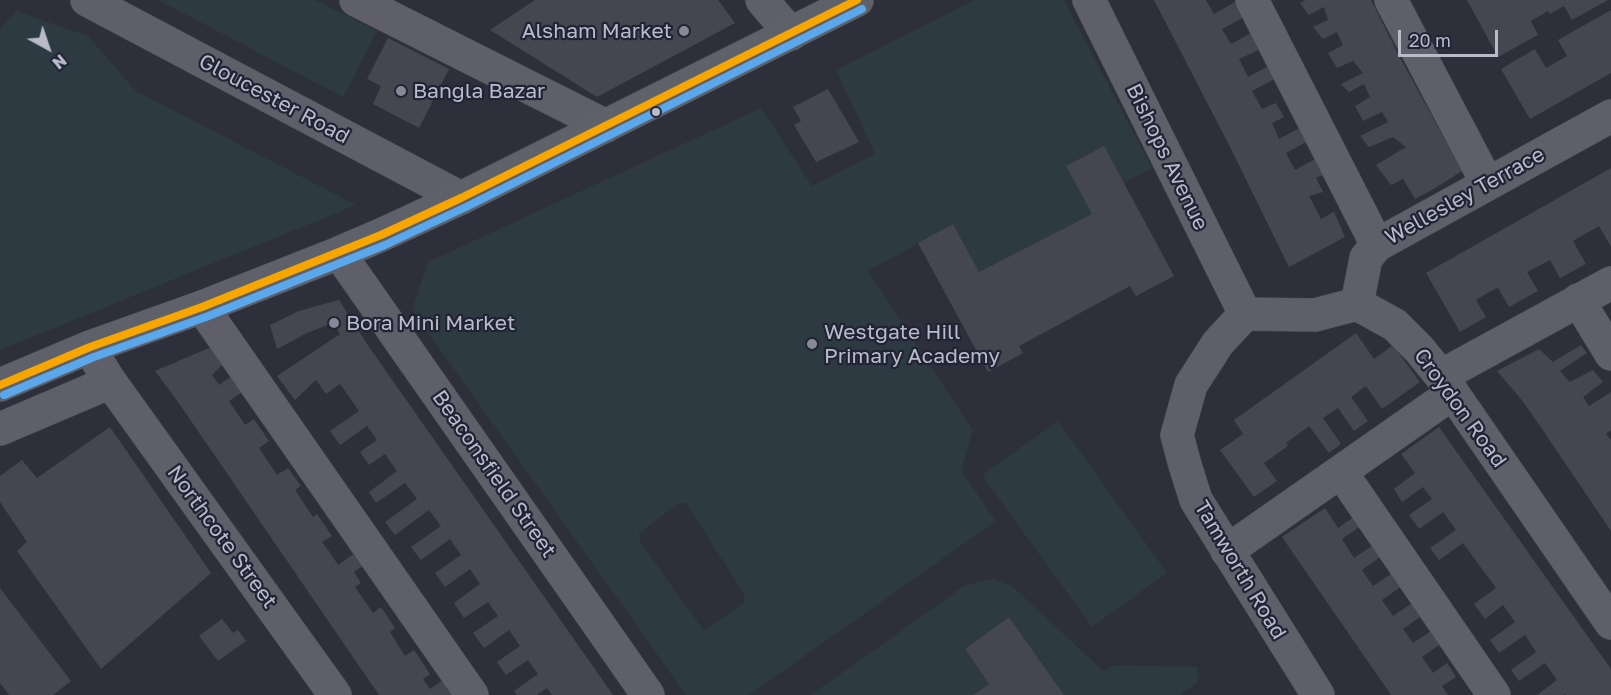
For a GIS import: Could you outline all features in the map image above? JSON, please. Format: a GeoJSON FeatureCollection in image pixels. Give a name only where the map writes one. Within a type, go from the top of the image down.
{"type":"FeatureCollection","features":[{"type":"Feature","properties":{"kind":"main road"},"geometry":{"type":"LineString","coordinates":[[0,385],[90,347],[339,254],[461,198],[857,0]]}},
{"type":"Feature","properties":{"kind":"street","name":"Gloucester Road"},"geometry":{"type":"LineString","coordinates":[[87,0],[461,198]]}},
{"type":"Feature","properties":{"kind":"street"},"geometry":{"type":"LineString","coordinates":[[356,0],[606,126]]}},
{"type":"Feature","properties":{"kind":"street"},"geometry":{"type":"LineString","coordinates":[[762,0],[791,34]]}},
{"type":"Feature","properties":{"kind":"street","name":"Bishops Avenue"},"geometry":{"type":"LineString","coordinates":[[1089,0],[1245,314]]}},
{"type":"Feature","properties":{"kind":"street"},"geometry":{"type":"LineString","coordinates":[[1252,0],[1377,244]]}},
{"type":"Feature","properties":{"kind":"street"},"geometry":{"type":"LineString","coordinates":[[1390,0],[1487,183]]}},
{"type":"Feature","properties":{"kind":"street","name":"Wellesley Terrace"},"geometry":{"type":"LineString","coordinates":[[1357,304],[1366,258],[1377,244],[1611,116]]}},
{"type":"Feature","properties":{"kind":"street","name":"Beaconsfield Street"},"geometry":{"type":"LineString","coordinates":[[339,254],[648,695]]}},
{"type":"Feature","properties":{"kind":"street"},"geometry":{"type":"LineString","coordinates":[[1227,551],[1341,472],[1447,385],[1578,300],[1611,282]]}},
{"type":"Feature","properties":{"kind":"street"},"geometry":{"type":"LineString","coordinates":[[1578,300],[1611,354]]}},
{"type":"Feature","properties":{"kind":"street"},"geometry":{"type":"LineString","coordinates":[[1245,314],[1315,315],[1357,304]]}},
{"type":"Feature","properties":{"kind":"street","name":"Croydon Road"},"geometry":{"type":"LineString","coordinates":[[1357,304],[1395,325],[1447,385],[1611,622]]}},
{"type":"Feature","properties":{"kind":"street"},"geometry":{"type":"LineString","coordinates":[[202,307],[472,695]]}},
{"type":"Feature","properties":{"kind":"street","name":"Tamworth Road"},"geometry":{"type":"LineString","coordinates":[[1245,314],[1218,343],[1191,385],[1177,435],[1196,500],[1318,695]]}},
{"type":"Feature","properties":{"kind":"street","name":"Northcote Street"},"geometry":{"type":"LineString","coordinates":[[90,347],[109,380],[334,695]]}},
{"type":"Feature","properties":{"kind":"street"},"geometry":{"type":"LineString","coordinates":[[0,429],[101,386],[109,380]]}},
{"type":"Feature","properties":{"kind":"street"},"geometry":{"type":"LineString","coordinates":[[1341,472],[1494,695]]}},
{"type":"Feature","properties":{"kind":"shaded area"},"geometry":{"type":"Polygon","coordinates":[[[158,0],[315,0],[377,31],[343,97],[158,0]]]}},
{"type":"Feature","properties":{"kind":"shaded area","name":"Westgate Hill Primary Academy"},"geometry":{"type":"Polygon","coordinates":[[[974,0],[1064,0],[1152,168],[1124,183],[1066,166],[1092,214],[979,272],[953,224],[868,271],[973,430],[961,471],[996,521],[749,695],[686,695],[412,310],[428,262],[761,108],[812,186],[875,154],[836,70],[974,0]],[[679,503],[639,533],[640,542],[704,631],[744,603],[744,594],[686,503],[679,503]]]}},
{"type":"Feature","properties":{"kind":"shaded area"},"geometry":{"type":"Polygon","coordinates":[[[16,11],[88,36],[136,91],[356,205],[0,350],[0,29],[16,11]]]}},
{"type":"Feature","properties":{"kind":"shaded area"},"geometry":{"type":"Polygon","coordinates":[[[1058,421],[1167,573],[1092,627],[982,475],[1058,421]]]}},
{"type":"Feature","properties":{"kind":"shaded area"},"geometry":{"type":"Polygon","coordinates":[[[992,579],[1012,586],[1103,671],[1116,665],[1197,667],[1198,682],[1180,695],[1064,695],[1009,617],[965,649],[989,684],[973,695],[811,695],[964,586],[992,579]]]}},
{"type":"Feature","properties":{"kind":"building"},"geometry":{"type":"Polygon","coordinates":[[[535,0],[718,0],[735,23],[597,97],[490,30],[535,0]]]}},
{"type":"Feature","properties":{"kind":"building"},"geometry":{"type":"Polygon","coordinates":[[[1154,0],[1206,0],[1214,14],[1237,1],[1246,16],[1222,29],[1231,44],[1255,31],[1263,48],[1239,59],[1248,77],[1272,64],[1279,77],[1252,91],[1262,109],[1276,103],[1284,117],[1272,123],[1279,139],[1305,125],[1312,139],[1286,153],[1295,170],[1319,157],[1329,172],[1316,178],[1323,192],[1309,196],[1321,219],[1334,212],[1345,237],[1289,267],[1154,0]]]}},
{"type":"Feature","properties":{"kind":"building"},"geometry":{"type":"Polygon","coordinates":[[[1306,0],[1371,0],[1462,171],[1415,199],[1403,179],[1391,185],[1376,165],[1406,147],[1393,137],[1369,147],[1360,136],[1388,122],[1382,112],[1363,121],[1355,106],[1370,97],[1364,84],[1349,92],[1341,84],[1363,73],[1353,61],[1337,68],[1328,53],[1343,45],[1337,32],[1323,39],[1313,27],[1328,20],[1324,7],[1309,15],[1300,3],[1306,0]]]}},
{"type":"Feature","properties":{"kind":"building"},"geometry":{"type":"Polygon","coordinates":[[[1467,0],[1608,0],[1572,20],[1564,6],[1550,14],[1548,11],[1531,21],[1538,35],[1498,57],[1467,0]]]}},
{"type":"Feature","properties":{"kind":"building"},"geometry":{"type":"Polygon","coordinates":[[[1611,10],[1611,73],[1530,119],[1501,69],[1535,49],[1546,68],[1567,56],[1558,40],[1611,10]]]}},
{"type":"Feature","properties":{"kind":"building"},"geometry":{"type":"Polygon","coordinates":[[[388,38],[449,69],[419,128],[373,104],[381,86],[367,79],[388,38]]]}},
{"type":"Feature","properties":{"kind":"building"},"geometry":{"type":"Polygon","coordinates":[[[828,89],[859,142],[816,162],[794,125],[801,121],[793,107],[828,89]]]}},
{"type":"Feature","properties":{"kind":"building"},"geometry":{"type":"Polygon","coordinates":[[[1104,146],[1174,276],[1136,296],[1130,286],[1019,346],[1023,353],[988,372],[918,243],[953,224],[979,272],[1092,214],[1066,166],[1104,146]]]}},
{"type":"Feature","properties":{"kind":"building"},"geometry":{"type":"Polygon","coordinates":[[[1611,168],[1611,247],[1599,226],[1573,241],[1586,264],[1560,278],[1550,260],[1527,272],[1538,291],[1509,307],[1498,288],[1489,292],[1476,300],[1486,317],[1460,332],[1426,273],[1611,168]]]}},
{"type":"Feature","properties":{"kind":"building"},"geometry":{"type":"Polygon","coordinates":[[[339,300],[367,344],[613,695],[552,695],[547,688],[537,695],[517,695],[514,691],[538,674],[528,660],[506,675],[497,662],[520,646],[509,630],[484,648],[473,633],[498,616],[488,602],[464,618],[454,603],[480,584],[470,569],[445,587],[435,573],[461,555],[450,539],[421,560],[411,547],[441,526],[429,510],[395,535],[385,522],[417,499],[405,483],[376,503],[369,492],[397,471],[385,454],[369,465],[360,452],[377,440],[367,426],[340,445],[330,431],[359,411],[340,384],[326,394],[316,380],[295,400],[277,376],[340,334],[333,323],[307,333],[277,349],[270,325],[299,311],[339,300]]]}},
{"type":"Feature","properties":{"kind":"building"},"geometry":{"type":"Polygon","coordinates":[[[1356,333],[1374,359],[1393,345],[1420,382],[1382,409],[1366,386],[1351,397],[1368,421],[1354,431],[1338,408],[1323,418],[1341,444],[1329,453],[1309,426],[1286,443],[1288,446],[1264,463],[1277,481],[1254,497],[1220,450],[1243,434],[1234,420],[1356,333]]]}},
{"type":"Feature","properties":{"kind":"building"},"geometry":{"type":"Polygon","coordinates":[[[216,345],[227,360],[212,375],[219,385],[233,375],[244,391],[229,401],[245,425],[254,419],[269,441],[259,448],[277,475],[288,468],[301,486],[295,490],[313,517],[317,514],[332,536],[322,542],[338,565],[355,553],[364,565],[354,572],[361,583],[355,587],[373,613],[381,607],[395,628],[390,632],[405,656],[414,650],[430,674],[423,679],[430,689],[447,677],[459,695],[379,695],[155,371],[216,345]]]}},
{"type":"Feature","properties":{"kind":"building"},"geometry":{"type":"Polygon","coordinates":[[[1581,345],[1587,353],[1560,371],[1570,382],[1593,370],[1603,382],[1583,397],[1589,406],[1611,392],[1611,430],[1606,434],[1611,440],[1611,531],[1521,399],[1497,371],[1539,349],[1553,362],[1581,345]]]}},
{"type":"Feature","properties":{"kind":"building"},"geometry":{"type":"Polygon","coordinates":[[[110,427],[211,573],[101,669],[17,551],[27,542],[0,502],[0,476],[22,460],[37,478],[110,427]]]}},
{"type":"Feature","properties":{"kind":"building"},"geometry":{"type":"Polygon","coordinates":[[[1439,427],[1611,669],[1611,695],[1537,695],[1557,680],[1545,663],[1519,681],[1511,670],[1536,652],[1525,635],[1499,653],[1490,640],[1515,622],[1503,605],[1485,619],[1474,604],[1496,588],[1463,543],[1439,560],[1430,548],[1456,530],[1443,512],[1419,529],[1409,515],[1432,499],[1423,487],[1402,502],[1394,489],[1415,473],[1401,454],[1439,427]]]}},
{"type":"Feature","properties":{"kind":"building"},"geometry":{"type":"Polygon","coordinates":[[[1325,508],[1338,528],[1358,514],[1365,523],[1342,539],[1354,558],[1379,541],[1387,552],[1362,570],[1373,586],[1397,570],[1406,583],[1382,600],[1393,616],[1418,599],[1427,612],[1403,629],[1413,643],[1436,628],[1445,641],[1422,657],[1433,673],[1447,663],[1456,677],[1442,686],[1448,695],[1391,695],[1282,537],[1325,508]]]}},
{"type":"Feature","properties":{"kind":"building"},"geometry":{"type":"Polygon","coordinates":[[[0,588],[71,681],[53,695],[9,695],[0,683],[0,588]]]}},
{"type":"Feature","properties":{"kind":"building"},"geometry":{"type":"Polygon","coordinates":[[[1009,617],[1064,695],[973,695],[989,684],[965,649],[1009,617]]]}},
{"type":"Feature","properties":{"kind":"building"},"geometry":{"type":"Polygon","coordinates":[[[222,619],[233,633],[238,630],[246,641],[218,661],[199,636],[222,619]]]}},
{"type":"Feature","properties":{"kind":"transit line"},"geometry":{"type":"LineString","coordinates":[[0,385],[90,347],[202,307],[381,235],[461,198],[857,0]]}},
{"type":"Feature","properties":{"kind":"transit line"},"geometry":{"type":"LineString","coordinates":[[4,395],[94,357],[206,317],[385,245],[466,207],[862,9]]}},
{"type":"Feature","properties":{"kind":"place","name":"Alsham Market"},"geometry":{"type":"Point","coordinates":[684,31]}},
{"type":"Feature","properties":{"kind":"place","name":"Bangla Bazar"},"geometry":{"type":"Point","coordinates":[401,91]}},
{"type":"Feature","properties":{"kind":"place","name":"Bora Mini Market"},"geometry":{"type":"Point","coordinates":[334,323]}},
{"type":"Feature","properties":{"kind":"place","name":"Westgate Hill Primary Academy"},"geometry":{"type":"Point","coordinates":[812,344]}}]}
